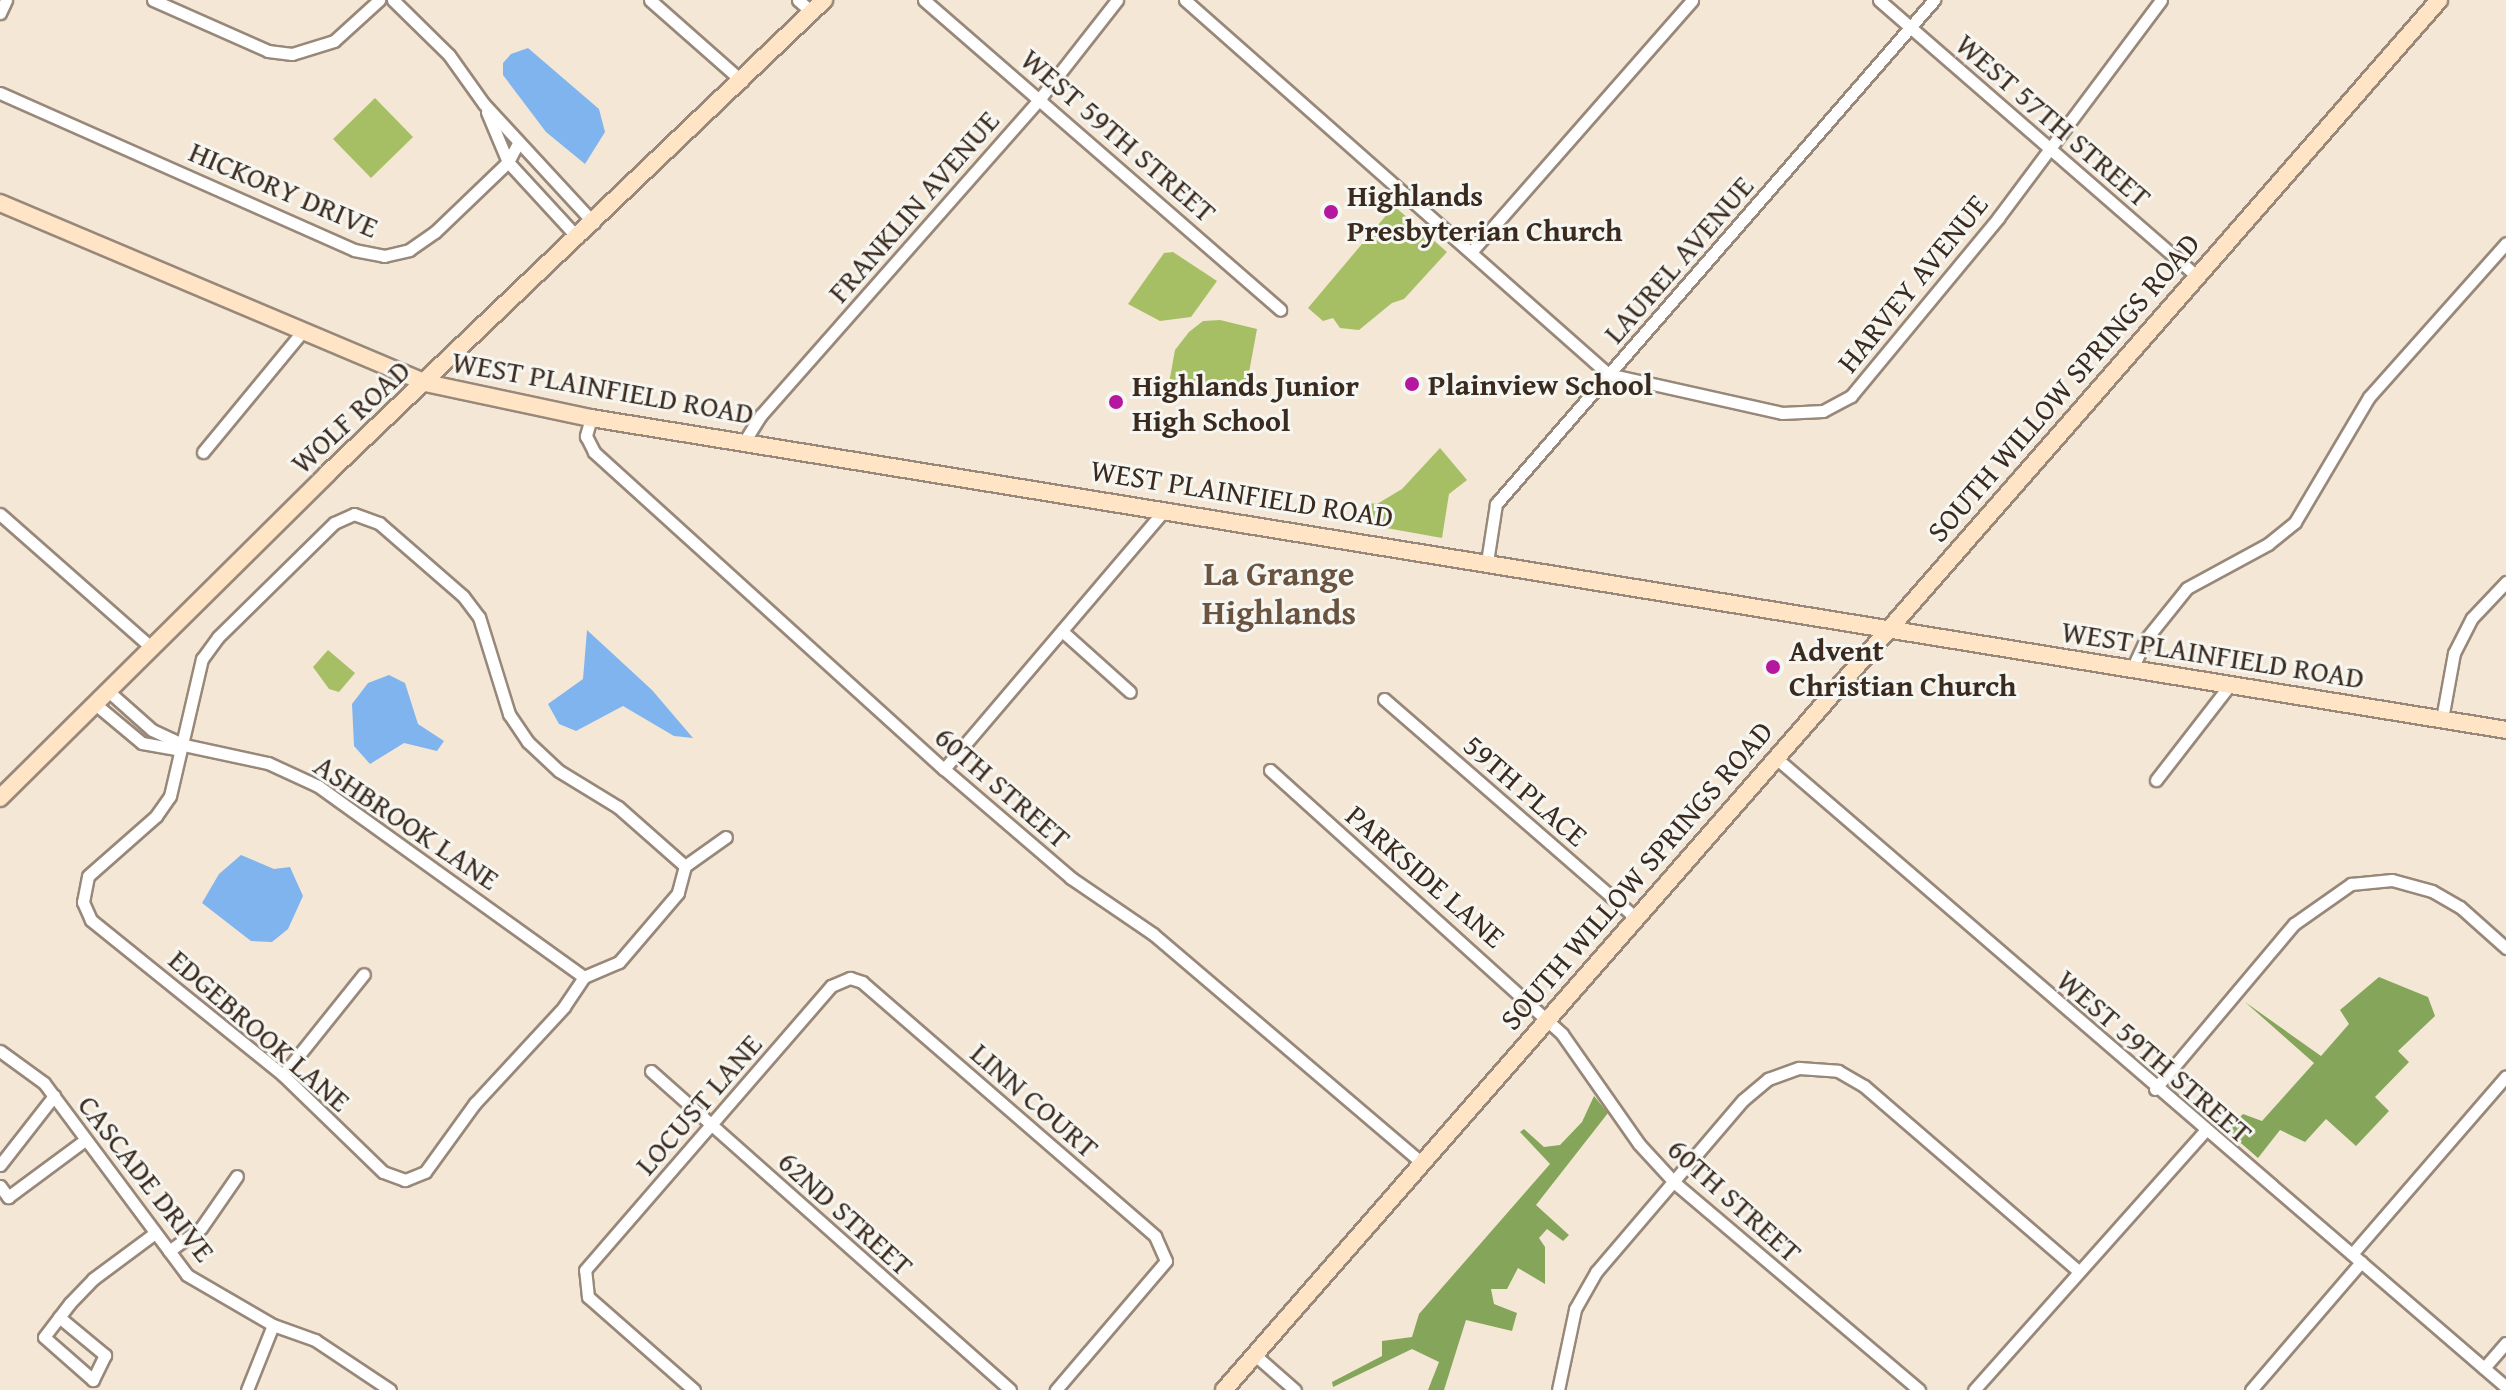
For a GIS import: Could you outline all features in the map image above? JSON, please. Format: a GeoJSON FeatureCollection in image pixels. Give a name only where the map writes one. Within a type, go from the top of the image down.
{"type":"FeatureCollection","features":[{"type":"Feature","properties":{"kind":"main road","name":"SOUTH WILLOW SPRINGS ROAD"},"geometry":{"type":"LineString","coordinates":[[1224,1390],[2439,0]]}},
{"type":"Feature","properties":{"kind":"main road","name":"WOLF ROAD"},"geometry":{"type":"LineString","coordinates":[[0,798],[151,647],[818,7]]}},
{"type":"Feature","properties":{"kind":"main road","name":"WEST PLAINFIELD ROAD"},"geometry":{"type":"LineString","coordinates":[[0,203],[426,383],[591,418],[1165,509],[2506,730]]}},
{"type":"Feature","properties":{"kind":"street"},"geometry":{"type":"LineString","coordinates":[[0,13],[6,0]]}},
{"type":"Feature","properties":{"kind":"street"},"geometry":{"type":"LineString","coordinates":[[153,0],[268,51],[292,54],[334,41],[379,0]]}},
{"type":"Feature","properties":{"kind":"street"},"geometry":{"type":"LineString","coordinates":[[393,0],[462,70],[484,104],[594,223]]}},
{"type":"Feature","properties":{"kind":"street"},"geometry":{"type":"LineString","coordinates":[[650,0],[742,81]]}},
{"type":"Feature","properties":{"kind":"street","name":"WOLF ROAD"},"geometry":{"type":"LineString","coordinates":[[798,0],[818,7]]}},
{"type":"Feature","properties":{"kind":"street","name":"WEST 59TH STREET"},"geometry":{"type":"LineString","coordinates":[[924,0],[1041,97],[1280,310]]}},
{"type":"Feature","properties":{"kind":"street","name":"FRANKLIN AVENUE"},"geometry":{"type":"LineString","coordinates":[[744,442],[761,415],[1041,97],[1117,0]]}},
{"type":"Feature","properties":{"kind":"street"},"geometry":{"type":"LineString","coordinates":[[1185,0],[1608,374]]}},
{"type":"Feature","properties":{"kind":"street"},"geometry":{"type":"LineString","coordinates":[[1471,252],[1692,0]]}},
{"type":"Feature","properties":{"kind":"street","name":"WEST 57TH STREET"},"geometry":{"type":"LineString","coordinates":[[1879,0],[2197,276]]}},
{"type":"Feature","properties":{"kind":"street","name":"LAUREL AVENUE"},"geometry":{"type":"LineString","coordinates":[[1487,562],[1496,504],[1912,29],[1934,0]]}},
{"type":"Feature","properties":{"kind":"street","name":"HARVEY AVENUE"},"geometry":{"type":"LineString","coordinates":[[1608,374],[1782,413],[1823,411],[1851,396],[2051,149],[2161,0]]}},
{"type":"Feature","properties":{"kind":"street","name":"HICKORY DRIVE"},"geometry":{"type":"LineString","coordinates":[[0,93],[369,255],[393,255],[427,239],[508,162],[518,143]]}},
{"type":"Feature","properties":{"kind":"street"},"geometry":{"type":"LineString","coordinates":[[484,104],[508,162],[578,238]]}},
{"type":"Feature","properties":{"kind":"street"},"geometry":{"type":"LineString","coordinates":[[2132,669],[2146,639],[2187,588],[2268,544],[2295,522],[2369,397],[2506,243]]}},
{"type":"Feature","properties":{"kind":"street"},"geometry":{"type":"LineString","coordinates":[[203,452],[302,332]]}},
{"type":"Feature","properties":{"kind":"street","name":"60TH STREET"},"geometry":{"type":"LineString","coordinates":[[591,418],[586,436],[594,452],[944,769],[1071,878],[1153,934],[1422,1163]]}},
{"type":"Feature","properties":{"kind":"street"},"geometry":{"type":"LineString","coordinates":[[944,769],[1165,509]]}},
{"type":"Feature","properties":{"kind":"street"},"geometry":{"type":"LineString","coordinates":[[0,514],[151,647]]}},
{"type":"Feature","properties":{"kind":"street"},"geometry":{"type":"LineString","coordinates":[[184,745],[202,659],[218,637],[334,523],[362,515],[463,596],[479,617],[509,714],[528,742],[559,771],[618,807],[685,866]]}},
{"type":"Feature","properties":{"kind":"street"},"geometry":{"type":"LineString","coordinates":[[2442,719],[2454,653],[2472,618],[2506,582]]}},
{"type":"Feature","properties":{"kind":"street"},"geometry":{"type":"LineString","coordinates":[[1062,631],[1130,692]]}},
{"type":"Feature","properties":{"kind":"street"},"geometry":{"type":"LineString","coordinates":[[2156,780],[2229,686]]}},
{"type":"Feature","properties":{"kind":"street","name":"ASHBROOK LANE"},"geometry":{"type":"LineString","coordinates":[[107,690],[152,730],[184,745],[268,763],[318,786],[584,977]]}},
{"type":"Feature","properties":{"kind":"street","name":"59TH PLACE"},"geometry":{"type":"LineString","coordinates":[[1384,699],[1636,918]]}},
{"type":"Feature","properties":{"kind":"street","name":"ASHBROOK LANE"},"geometry":{"type":"LineString","coordinates":[[94,703],[142,743],[177,749],[184,745]]}},
{"type":"Feature","properties":{"kind":"street","name":"EDGEBROOK LANE"},"geometry":{"type":"LineString","coordinates":[[184,745],[165,805],[93,870],[85,882],[83,902],[91,920],[283,1075],[383,1172],[397,1179],[414,1179],[425,1172],[470,1109],[564,1007],[584,977]]}},
{"type":"Feature","properties":{"kind":"street","name":"WEST 59TH STREET"},"geometry":{"type":"LineString","coordinates":[[1776,758],[2204,1132],[2506,1387]]}},
{"type":"Feature","properties":{"kind":"street","name":"PARKSIDE LANE"},"geometry":{"type":"LineString","coordinates":[[1270,770],[1547,1020]]}},
{"type":"Feature","properties":{"kind":"street"},"geometry":{"type":"LineString","coordinates":[[584,977],[619,962],[678,893],[685,866],[726,837]]}},
{"type":"Feature","properties":{"kind":"street"},"geometry":{"type":"LineString","coordinates":[[2155,1089],[2294,924],[2334,892],[2370,881],[2414,885],[2447,898],[2506,948]]}},
{"type":"Feature","properties":{"kind":"street"},"geometry":{"type":"LineString","coordinates":[[283,1075],[364,974]]}},
{"type":"Feature","properties":{"kind":"street","name":"LOCUST LANE"},"geometry":{"type":"LineString","coordinates":[[694,1390],[588,1297],[583,1280],[585,1270],[831,986],[845,979],[862,982]]}},
{"type":"Feature","properties":{"kind":"street","name":"LINN COURT"},"geometry":{"type":"LineString","coordinates":[[862,982],[1155,1236],[1166,1261],[1056,1390]]}},
{"type":"Feature","properties":{"kind":"street","name":"60TH STREET"},"geometry":{"type":"LineString","coordinates":[[1547,1020],[1639,1144],[1675,1183],[1919,1390]]}},
{"type":"Feature","properties":{"kind":"street","name":"CASCADE DRIVE"},"geometry":{"type":"LineString","coordinates":[[0,1051],[33,1071],[169,1251],[211,1294],[273,1325],[315,1340],[390,1390]]}},
{"type":"Feature","properties":{"kind":"street"},"geometry":{"type":"LineString","coordinates":[[1558,1390],[1575,1309],[1589,1284],[1732,1112],[1768,1079],[1799,1068],[1838,1071],[1864,1086],[2078,1271]]}},
{"type":"Feature","properties":{"kind":"street","name":"62ND STREET"},"geometry":{"type":"LineString","coordinates":[[651,1071],[1010,1390]]}},
{"type":"Feature","properties":{"kind":"street"},"geometry":{"type":"LineString","coordinates":[[2251,1390],[2506,1076]]}},
{"type":"Feature","properties":{"kind":"street"},"geometry":{"type":"LineString","coordinates":[[0,1165],[54,1096]]}},
{"type":"Feature","properties":{"kind":"street"},"geometry":{"type":"LineString","coordinates":[[1974,1390],[2204,1132]]}},
{"type":"Feature","properties":{"kind":"street"},"geometry":{"type":"LineString","coordinates":[[0,1186],[8,1197],[85,1140]]}},
{"type":"Feature","properties":{"kind":"street"},"geometry":{"type":"LineString","coordinates":[[169,1251],[201,1228],[237,1176]]}},
{"type":"Feature","properties":{"kind":"street"},"geometry":{"type":"LineString","coordinates":[[59,1317],[105,1355],[93,1380],[44,1337],[59,1317],[93,1279],[155,1233]]}},
{"type":"Feature","properties":{"kind":"street"},"geometry":{"type":"LineString","coordinates":[[247,1390],[273,1325]]}},
{"type":"Feature","properties":{"kind":"street"},"geometry":{"type":"LineString","coordinates":[[2484,1368],[2506,1343]]}},
{"type":"Feature","properties":{"kind":"street"},"geometry":{"type":"LineString","coordinates":[[1255,1355],[1295,1390]]}},
{"type":"Feature","properties":{"kind":"green space"},"geometry":{"type":"Polygon","coordinates":[[[375,98],[413,137],[371,178],[333,139],[375,98]]]}},
{"type":"Feature","properties":{"kind":"green space"},"geometry":{"type":"Polygon","coordinates":[[[1394,206],[1447,252],[1404,299],[1392,303],[1359,330],[1340,328],[1333,318],[1323,321],[1308,308],[1394,206]]]}},
{"type":"Feature","properties":{"kind":"green space"},"geometry":{"type":"Polygon","coordinates":[[[1173,252],[1217,281],[1191,317],[1160,321],[1128,304],[1164,253],[1173,252]]]}},
{"type":"Feature","properties":{"kind":"green space"},"geometry":{"type":"Polygon","coordinates":[[[1220,320],[1257,329],[1246,389],[1238,396],[1169,383],[1175,350],[1189,332],[1203,321],[1220,320]]]}},
{"type":"Feature","properties":{"kind":"green space"},"geometry":{"type":"Polygon","coordinates":[[[1440,448],[1467,480],[1449,494],[1442,538],[1364,524],[1369,503],[1377,504],[1402,489],[1440,448]]]}},
{"type":"Feature","properties":{"kind":"green space"},"geometry":{"type":"Polygon","coordinates":[[[328,650],[355,673],[339,692],[329,689],[313,667],[328,650]]]}},
{"type":"Feature","properties":{"kind":"green space"},"geometry":{"type":"Polygon","coordinates":[[[2379,977],[2428,997],[2435,1016],[2398,1051],[2409,1062],[2375,1097],[2389,1111],[2356,1146],[2326,1119],[2305,1142],[2280,1130],[2258,1158],[2227,1131],[2243,1114],[2262,1121],[2314,1063],[2245,1002],[2321,1056],[2349,1024],[2340,1010],[2379,977]]]}},
{"type":"Feature","properties":{"kind":"green space"},"geometry":{"type":"Polygon","coordinates":[[[1594,1096],[1608,1113],[1536,1205],[1569,1235],[1563,1241],[1547,1229],[1539,1238],[1545,1247],[1545,1284],[1518,1268],[1507,1289],[1491,1289],[1494,1304],[1517,1313],[1512,1331],[1466,1320],[1444,1390],[1428,1390],[1439,1362],[1412,1349],[1333,1387],[1332,1382],[1382,1356],[1382,1341],[1412,1337],[1419,1314],[1550,1164],[1520,1132],[1524,1129],[1544,1147],[1560,1145],[1582,1122],[1594,1096]]]}},
{"type":"Feature","properties":{"kind":"water"},"geometry":{"type":"Polygon","coordinates":[[[528,48],[599,109],[605,132],[585,164],[546,132],[503,75],[503,63],[511,54],[528,48]]]}},
{"type":"Feature","properties":{"kind":"water"},"geometry":{"type":"Polygon","coordinates":[[[587,630],[652,690],[693,738],[674,736],[623,706],[576,731],[559,724],[548,704],[583,679],[587,630]]]}},
{"type":"Feature","properties":{"kind":"water"},"geometry":{"type":"Polygon","coordinates":[[[389,675],[405,683],[418,724],[444,741],[437,751],[404,743],[370,764],[354,746],[352,704],[368,683],[389,675]]]}},
{"type":"Feature","properties":{"kind":"water"},"geometry":{"type":"Polygon","coordinates":[[[241,855],[274,869],[290,867],[303,896],[288,929],[272,942],[251,941],[202,903],[219,874],[241,855]]]}},
{"type":"Feature","properties":{"kind":"place","name":"Highlands Presbyterian Church"},"geometry":{"type":"Point","coordinates":[1331,212]}},
{"type":"Feature","properties":{"kind":"place","name":"Plainview School"},"geometry":{"type":"Point","coordinates":[1412,384]}},
{"type":"Feature","properties":{"kind":"place","name":"Highlands Junior High School"},"geometry":{"type":"Point","coordinates":[1116,402]}},
{"type":"Feature","properties":{"kind":"place","name":"Advent Christian Church"},"geometry":{"type":"Point","coordinates":[1773,667]}},
{"type":"Feature","properties":{"kind":"district","name":"La Grange Highlands"},"geometry":{"type":"Point","coordinates":[1279,592]}}]}
